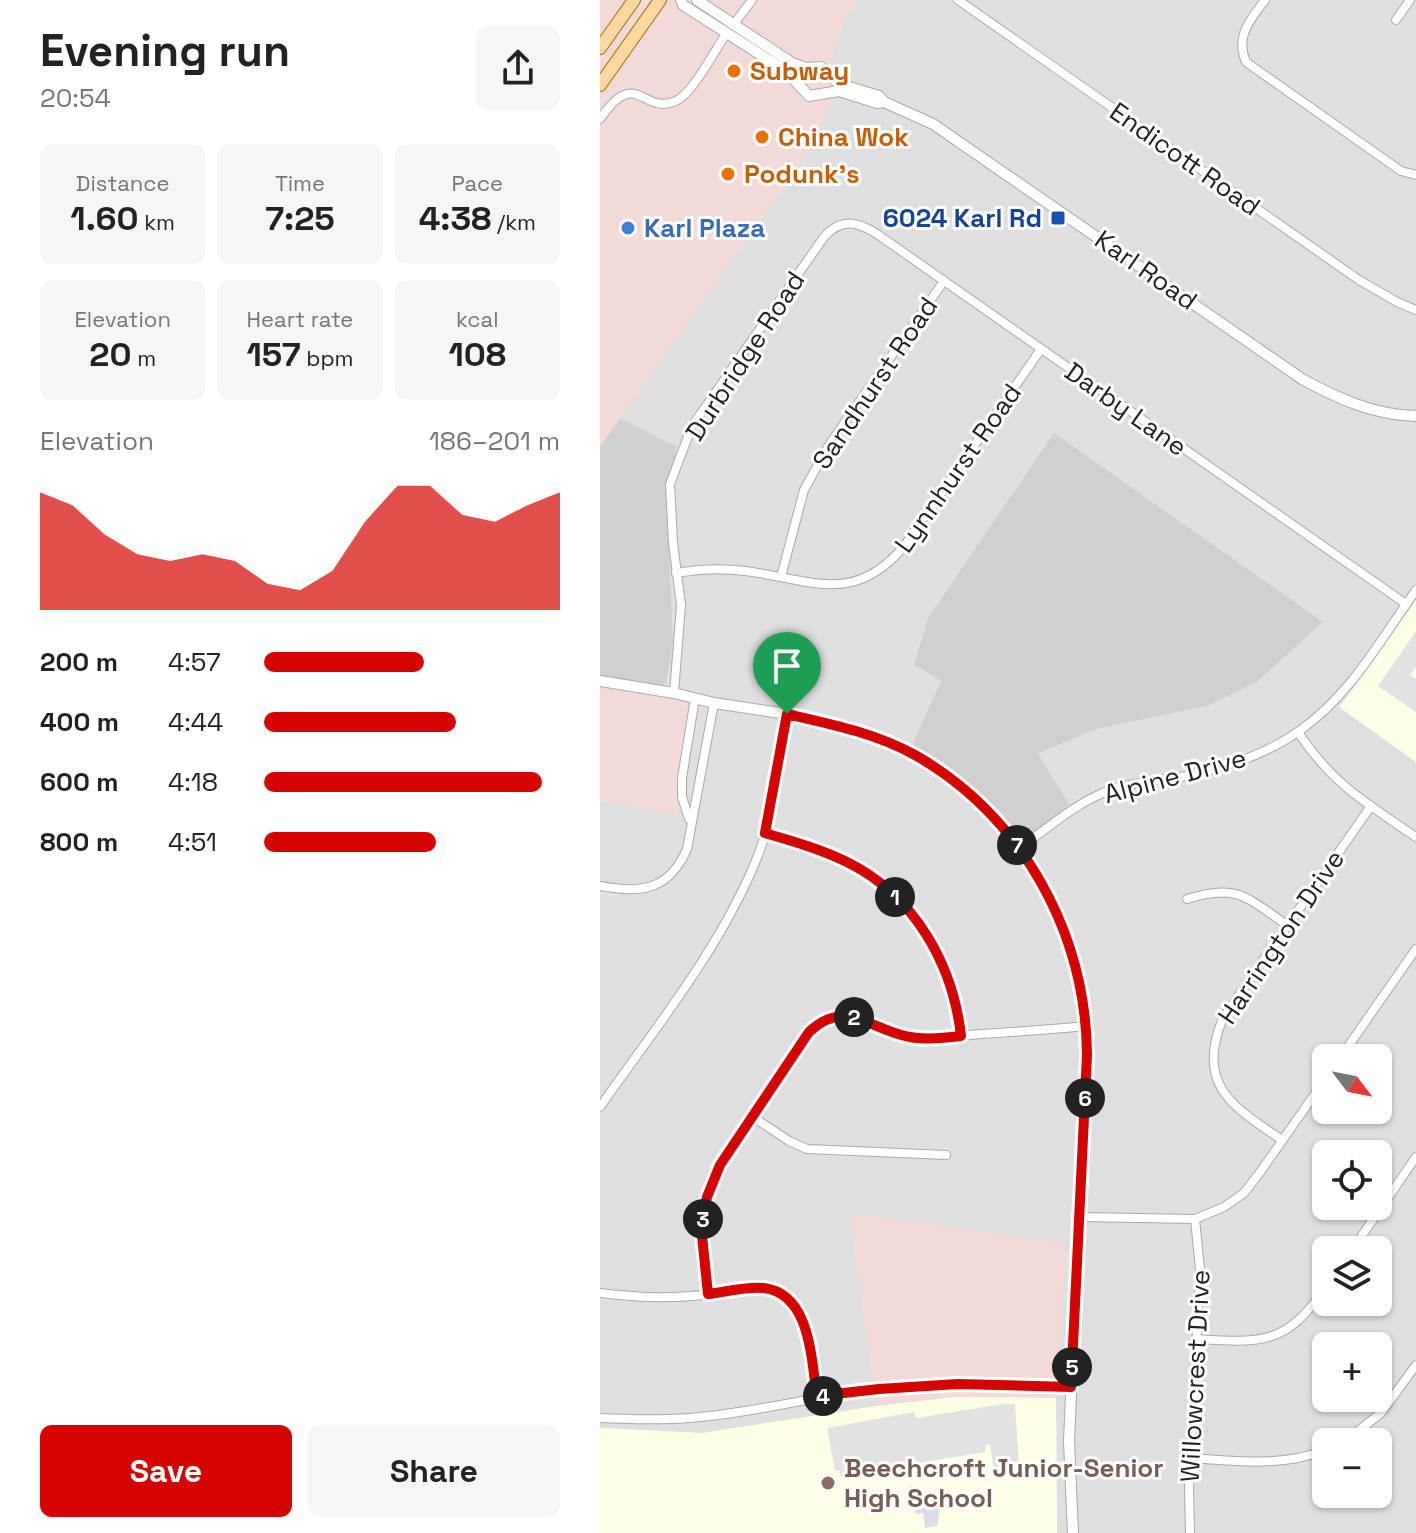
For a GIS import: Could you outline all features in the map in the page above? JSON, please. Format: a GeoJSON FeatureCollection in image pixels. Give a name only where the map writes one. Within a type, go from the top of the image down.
{"type":"FeatureCollection","features":[{"type":"Feature","properties":{"kind":"main road"},"geometry":{"type":"LineString","coordinates":[[600,48],[634,0]]}},
{"type":"Feature","properties":{"kind":"main road"},"geometry":{"type":"LineString","coordinates":[[600,85],[660,0]]}},
{"type":"Feature","properties":{"kind":"street"},"geometry":{"type":"LineString","coordinates":[[681,0],[683,5],[786,71],[809,96],[824,93],[829,77],[821,67],[806,68],[792,63],[697,0]]}},
{"type":"Feature","properties":{"kind":"street"},"geometry":{"type":"LineString","coordinates":[[734,24],[752,0]]}},
{"type":"Feature","properties":{"kind":"street","name":"Endicott Road"},"geometry":{"type":"LineString","coordinates":[[958,0],[1359,280],[1416,310]]}},
{"type":"Feature","properties":{"kind":"street"},"geometry":{"type":"LineString","coordinates":[[1265,0],[1245,28],[1241,40],[1242,53],[1253,68],[1401,171],[1416,175]]}},
{"type":"Feature","properties":{"kind":"street"},"geometry":{"type":"LineString","coordinates":[[1396,20],[1410,0]]}},
{"type":"Feature","properties":{"kind":"street"},"geometry":{"type":"LineString","coordinates":[[600,119],[623,94],[631,93],[665,103],[681,98],[726,34]]}},
{"type":"Feature","properties":{"kind":"street"},"geometry":{"type":"LineString","coordinates":[[800,85],[800,75],[806,68]]}},
{"type":"Feature","properties":{"kind":"street","name":"Karl Road"},"geometry":{"type":"LineString","coordinates":[[829,77],[839,84],[879,96],[884,102]]}},
{"type":"Feature","properties":{"kind":"street","name":"Karl Road"},"geometry":{"type":"LineString","coordinates":[[824,93],[839,91],[907,110],[953,136],[1302,379],[1337,398],[1371,410],[1416,416]]}},
{"type":"Feature","properties":{"kind":"street","name":"Darby Lane"},"geometry":{"type":"LineString","coordinates":[[843,223],[864,226],[1406,604]]}},
{"type":"Feature","properties":{"kind":"street","name":"Durbridge Road"},"geometry":{"type":"LineString","coordinates":[[674,693],[681,605],[670,484],[692,426],[824,237],[832,228],[843,223]]}},
{"type":"Feature","properties":{"kind":"street","name":"Sandhurst Road"},"geometry":{"type":"LineString","coordinates":[[781,577],[804,490],[829,445],[944,281]]}},
{"type":"Feature","properties":{"kind":"street","name":"Lynnhurst Road"},"geometry":{"type":"LineString","coordinates":[[676,573],[742,570],[811,585],[846,584],[864,579],[893,559],[1041,349]]}},
{"type":"Feature","properties":{"kind":"street","name":"Alpine Drive"},"geometry":{"type":"LineString","coordinates":[[1020,848],[1076,808],[1114,789],[1187,775],[1245,759],[1298,732],[1326,709],[1358,674],[1416,590]]}},
{"type":"Feature","properties":{"kind":"street"},"geometry":{"type":"LineString","coordinates":[[600,681],[787,714],[857,730],[914,755],[969,793],[1020,848],[1040,879],[1075,960],[1087,1026],[1069,1441],[1073,1533]]}},
{"type":"Feature","properties":{"kind":"street"},"geometry":{"type":"LineString","coordinates":[[690,824],[682,797],[682,778],[695,698]]}},
{"type":"Feature","properties":{"kind":"street"},"geometry":{"type":"LineString","coordinates":[[600,886],[634,890],[664,883],[679,868],[687,849],[714,703]]}},
{"type":"Feature","properties":{"kind":"street"},"geometry":{"type":"LineString","coordinates":[[600,1107],[722,930],[757,857],[765,833],[787,714]]}},
{"type":"Feature","properties":{"kind":"street"},"geometry":{"type":"LineString","coordinates":[[1298,732],[1330,774],[1416,837]]}},
{"type":"Feature","properties":{"kind":"street","name":"Harrington Drive"},"geometry":{"type":"LineString","coordinates":[[1282,1140],[1231,1103],[1219,1084],[1213,1062],[1216,1033],[1223,1018],[1371,806]]}},
{"type":"Feature","properties":{"kind":"street"},"geometry":{"type":"LineString","coordinates":[[765,833],[847,862],[886,887],[915,916],[949,978],[959,1011],[961,1036]]}},
{"type":"Feature","properties":{"kind":"street"},"geometry":{"type":"LineString","coordinates":[[1187,899],[1215,890],[1235,892],[1287,925]]}},
{"type":"Feature","properties":{"kind":"street"},"geometry":{"type":"LineString","coordinates":[[1350,1044],[1416,949]]}},
{"type":"Feature","properties":{"kind":"street"},"geometry":{"type":"LineString","coordinates":[[708,1294],[701,1226],[707,1197],[720,1165],[809,1032],[821,1020],[850,1015],[910,1037],[1087,1026]]}},
{"type":"Feature","properties":{"kind":"street"},"geometry":{"type":"LineString","coordinates":[[1080,1217],[1195,1219],[1224,1207],[1244,1193],[1312,1098]]}},
{"type":"Feature","properties":{"kind":"street"},"geometry":{"type":"LineString","coordinates":[[753,1117],[807,1149],[946,1155]]}},
{"type":"Feature","properties":{"kind":"street"},"geometry":{"type":"LineString","coordinates":[[1362,1236],[1416,1157]]}},
{"type":"Feature","properties":{"kind":"street","name":"Willowcrest Drive"},"geometry":{"type":"LineString","coordinates":[[1190,1533],[1200,1269],[1195,1219]]}},
{"type":"Feature","properties":{"kind":"street"},"geometry":{"type":"LineString","coordinates":[[600,1293],[646,1299],[767,1288],[784,1295],[797,1308],[804,1324],[817,1396]]}},
{"type":"Feature","properties":{"kind":"street"},"geometry":{"type":"LineString","coordinates":[[1197,1339],[1242,1342],[1278,1335],[1296,1325],[1312,1305]]}},
{"type":"Feature","properties":{"kind":"street"},"geometry":{"type":"LineString","coordinates":[[1362,1428],[1381,1413],[1416,1365]]}},
{"type":"Feature","properties":{"kind":"street"},"geometry":{"type":"LineString","coordinates":[[600,1418],[658,1420],[709,1417],[817,1396],[879,1389],[958,1384],[1071,1387]]}},
{"type":"Feature","properties":{"kind":"street"},"geometry":{"type":"LineString","coordinates":[[1191,1458],[1289,1461],[1312,1454]]}},
{"type":"Feature","properties":{"kind":"shaded area"},"geometry":{"type":"Polygon","coordinates":[[[600,0],[858,0],[845,17],[822,80],[838,88],[804,159],[600,447],[600,0]]]}},
{"type":"Feature","properties":{"kind":"shaded area"},"geometry":{"type":"Polygon","coordinates":[[[858,0],[1416,0],[1416,600],[1339,707],[1416,762],[1416,1533],[1057,1533],[1056,1398],[1065,1244],[850,1214],[877,1406],[703,1433],[600,1428],[600,800],[677,815],[701,702],[666,683],[673,642],[667,494],[677,448],[620,418],[804,159],[837,88],[822,81],[845,17],[858,0]],[[1323,622],[941,679],[912,745],[958,774],[1024,839],[1037,755],[1097,729],[1207,706],[1257,682],[1323,622]]]}},
{"type":"Feature","properties":{"kind":"shaded area"},"geometry":{"type":"Polygon","coordinates":[[[620,418],[677,447],[667,494],[673,642],[666,683],[656,687],[600,675],[600,447],[620,418]]]}},
{"type":"Feature","properties":{"kind":"shaded area"},"geometry":{"type":"Polygon","coordinates":[[[1054,433],[1323,622],[1257,682],[1207,706],[1097,729],[1038,754],[1069,804],[1024,839],[958,774],[912,745],[941,680],[914,665],[928,618],[1054,433]]]}},
{"type":"Feature","properties":{"kind":"shaded area"},"geometry":{"type":"Polygon","coordinates":[[[1416,600],[1416,762],[1339,707],[1416,600]]]}},
{"type":"Feature","properties":{"kind":"shaded area"},"geometry":{"type":"Polygon","coordinates":[[[1416,631],[1416,667],[1410,675],[1416,679],[1416,712],[1378,686],[1416,631]]]}},
{"type":"Feature","properties":{"kind":"shaded area"},"geometry":{"type":"Polygon","coordinates":[[[600,675],[656,687],[666,683],[701,702],[677,815],[600,800],[600,675]]]}},
{"type":"Feature","properties":{"kind":"shaded area"},"geometry":{"type":"Polygon","coordinates":[[[850,1213],[1066,1243],[1056,1398],[956,1397],[877,1406],[850,1213]]]}},
{"type":"Feature","properties":{"kind":"shaded area","name":"Beechcroft Junior-Senior High School"},"geometry":{"type":"Polygon","coordinates":[[[956,1397],[1056,1398],[1057,1533],[600,1533],[600,1428],[703,1433],[956,1397]]]}},
{"type":"Feature","properties":{"kind":"shaded area"},"geometry":{"type":"Polygon","coordinates":[[[1015,1404],[1019,1467],[994,1471],[990,1445],[986,1445],[985,1452],[841,1476],[839,1470],[835,1471],[827,1428],[914,1412],[916,1418],[1015,1404]]]}},
{"type":"Feature","properties":{"kind":"shaded area"},"geometry":{"type":"Polygon","coordinates":[[[909,1485],[941,1503],[937,1526],[925,1528],[923,1513],[916,1514],[909,1485]]]}},
{"type":"Feature","properties":{"kind":"place","name":"Subway"},"geometry":{"type":"Point","coordinates":[734,71]}},
{"type":"Feature","properties":{"kind":"place","name":"China Wok"},"geometry":{"type":"Point","coordinates":[762,137]}},
{"type":"Feature","properties":{"kind":"place","name":"Podunk's"},"geometry":{"type":"Point","coordinates":[728,174]}},
{"type":"Feature","properties":{"kind":"place","name":"6024 Karl Rd"},"geometry":{"type":"Point","coordinates":[1058,218]}},
{"type":"Feature","properties":{"kind":"place","name":"Karl Plaza"},"geometry":{"type":"Point","coordinates":[628,228]}},
{"type":"Feature","properties":{"kind":"place","name":"Beechcroft Junior-Senior High School"},"geometry":{"type":"Point","coordinates":[828,1483]}},
{"type":"Feature","properties":{"kind":"route"},"geometry":{"type":"LineString","coordinates":[[787,714],[857,730],[914,755],[969,793],[1020,848],[1040,879],[1075,960],[1087,1026],[1087,1055],[1071,1387],[958,1384],[817,1396],[804,1324],[797,1308],[784,1295],[767,1288],[708,1294],[701,1226],[707,1197],[720,1165],[809,1032],[821,1020],[850,1015],[910,1037],[961,1036],[959,1011],[949,978],[915,916],[886,887],[847,862],[765,833],[787,714]]}}]}
